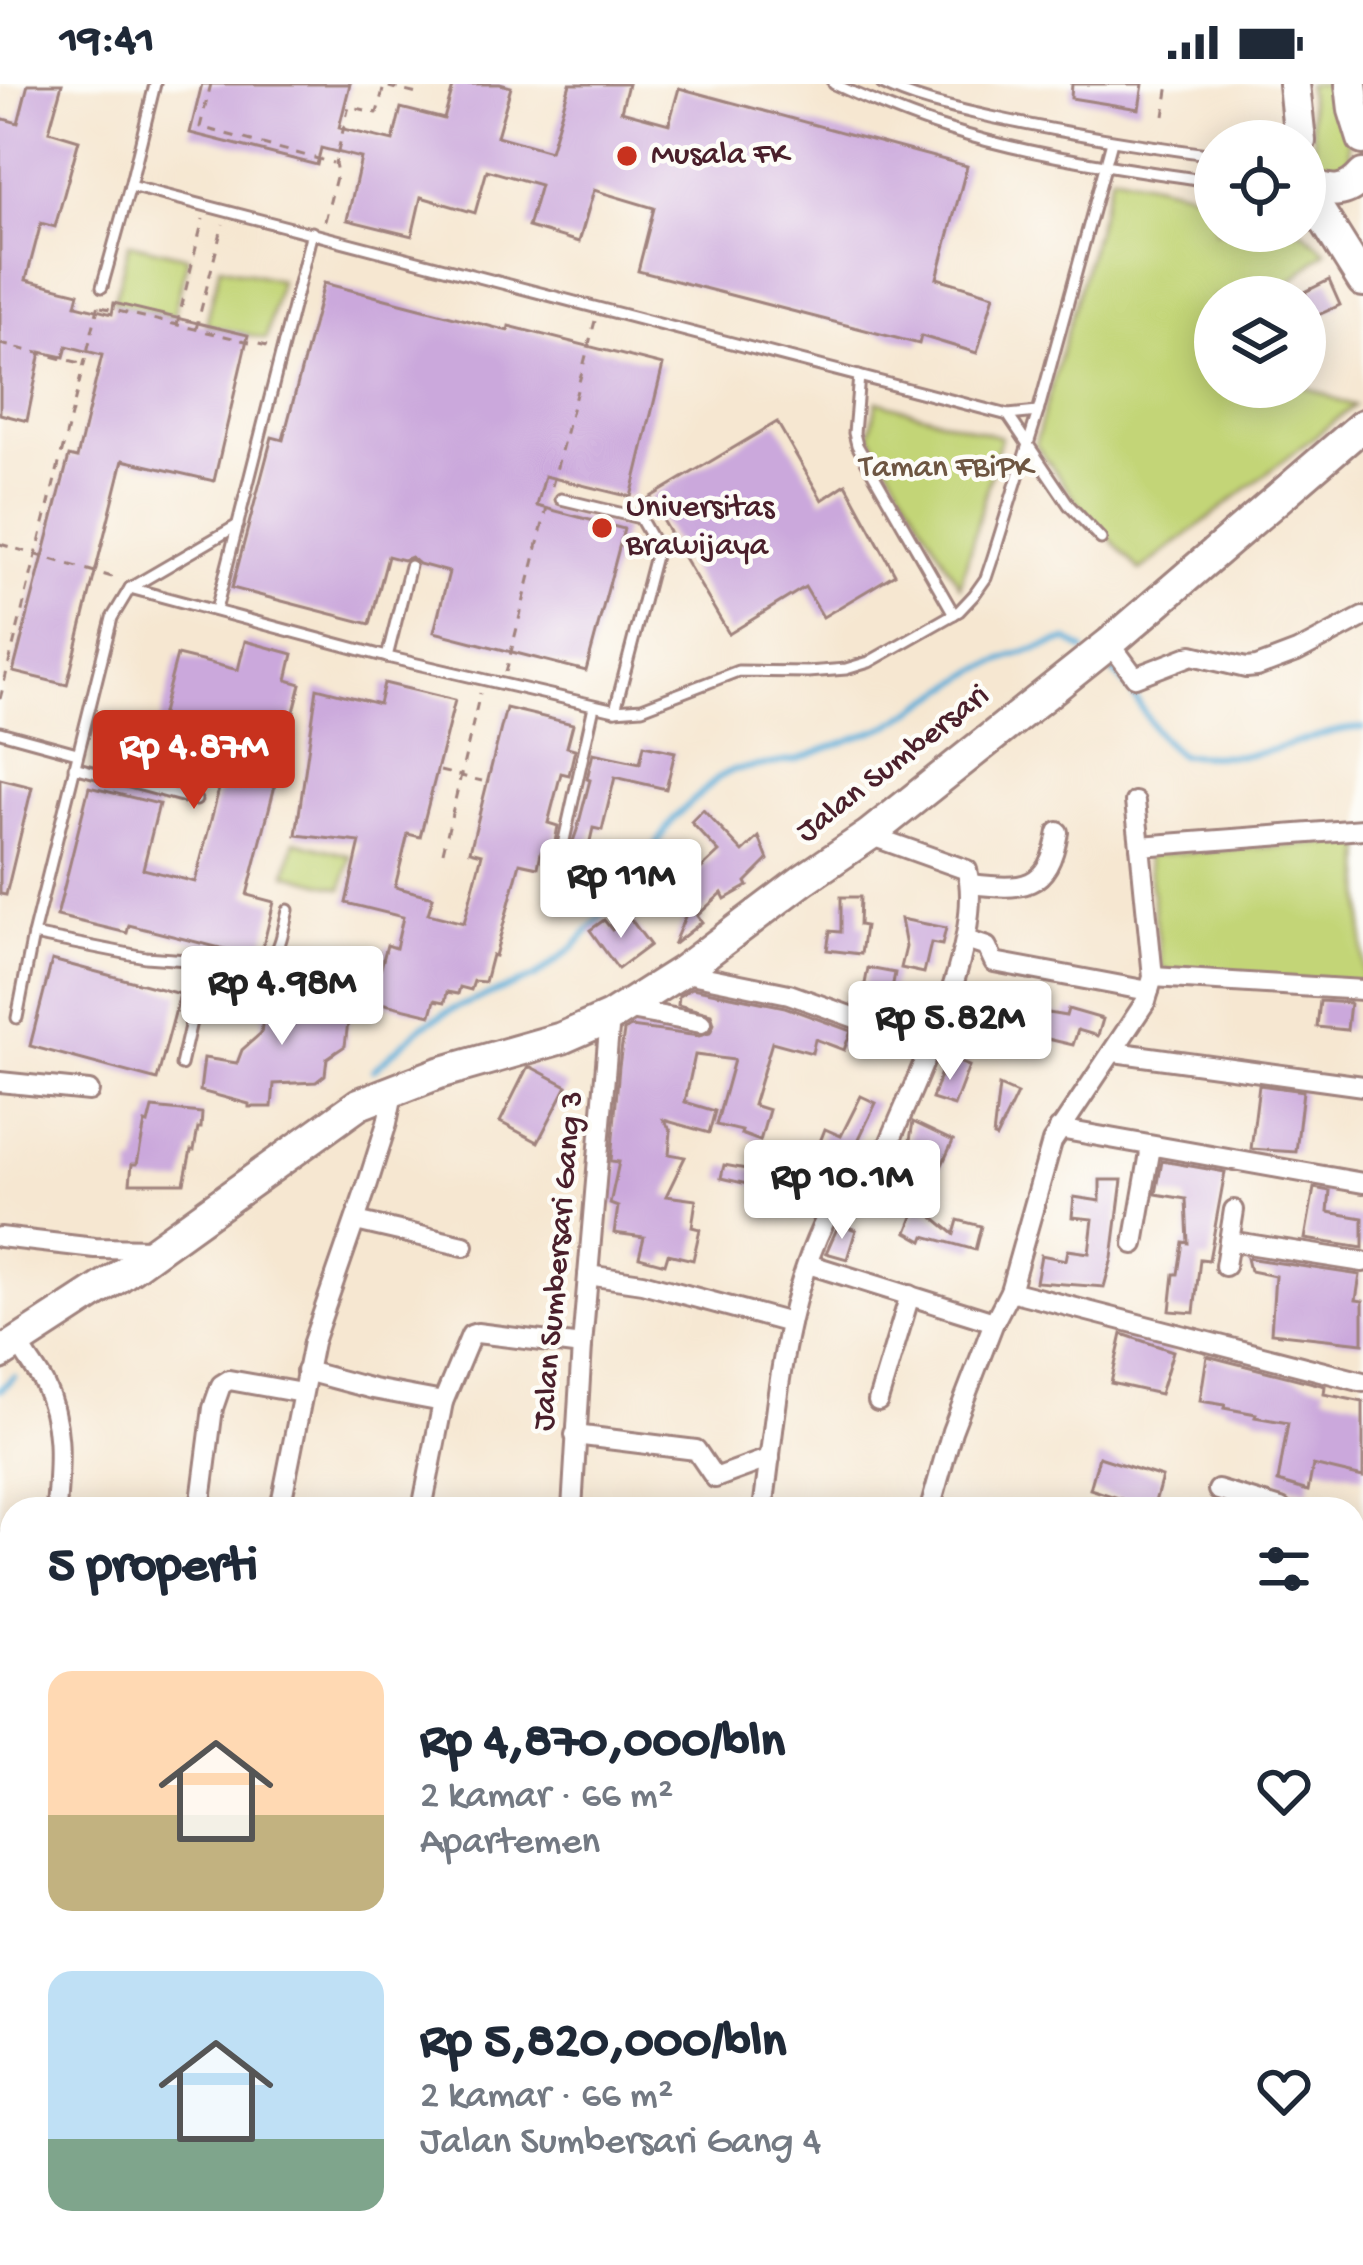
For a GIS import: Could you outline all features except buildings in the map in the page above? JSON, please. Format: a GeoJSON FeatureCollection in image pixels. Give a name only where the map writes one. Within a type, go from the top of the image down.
{"type":"FeatureCollection","features":[{"type":"Feature","properties":{"kind":"main road"},"geometry":{"type":"LineString","coordinates":[[1294,84],[1298,120]]}},
{"type":"Feature","properties":{"kind":"main road"},"geometry":{"type":"LineString","coordinates":[[1351,84],[1363,139]]}},
{"type":"Feature","properties":{"kind":"main road"},"geometry":{"type":"LineString","coordinates":[[1326,187],[1339,192],[1363,175]]}},
{"type":"Feature","properties":{"kind":"main road"},"geometry":{"type":"LineString","coordinates":[[1326,222],[1363,281]]}},
{"type":"Feature","properties":{"kind":"main road","name":"Jalan Sumbersari"},"geometry":{"type":"LineString","coordinates":[[15,1351],[359,1104],[515,1053],[617,1013],[681,972],[869,835],[1098,652],[1363,424]]}},
{"type":"Feature","properties":{"kind":"street"},"geometry":{"type":"LineString","coordinates":[[1098,652],[1133,676],[1192,655],[1257,667],[1298,652],[1363,617]]}},
{"type":"Feature","properties":{"kind":"street"},"geometry":{"type":"LineString","coordinates":[[933,1497],[952,1431],[1010,1291],[1052,1142],[1146,1001],[1151,984],[1135,802]]}},
{"type":"Feature","properties":{"kind":"street"},"geometry":{"type":"LineString","coordinates":[[1140,846],[1363,829]]}},
{"type":"Feature","properties":{"kind":"street"},"geometry":{"type":"LineString","coordinates":[[971,884],[1021,887],[1038,880],[1046,871],[1058,832]]}},
{"type":"Feature","properties":{"kind":"street"},"geometry":{"type":"LineString","coordinates":[[765,1497],[778,1379],[808,1264],[839,1193],[856,1170],[880,1156],[889,1144],[966,940],[968,870],[869,835]]}},
{"type":"Feature","properties":{"kind":"street"},"geometry":{"type":"LineString","coordinates":[[966,940],[987,947],[994,962],[1151,984],[1363,990]]}},
{"type":"Feature","properties":{"kind":"street"},"geometry":{"type":"LineString","coordinates":[[681,972],[789,994],[930,1045]]}},
{"type":"Feature","properties":{"kind":"street"},"geometry":{"type":"LineString","coordinates":[[617,1013],[701,1023]]}},
{"type":"Feature","properties":{"kind":"street","name":"Jalan Sumbersari Gang 3"},"geometry":{"type":"LineString","coordinates":[[572,1497],[588,1275],[617,1013]]}},
{"type":"Feature","properties":{"kind":"street"},"geometry":{"type":"LineString","coordinates":[[1114,1052],[1363,1086]]}},
{"type":"Feature","properties":{"kind":"street"},"geometry":{"type":"LineString","coordinates":[[0,1082],[89,1091]]}},
{"type":"Feature","properties":{"kind":"street"},"geometry":{"type":"LineString","coordinates":[[282,1497],[321,1316],[356,1221],[394,1092]]}},
{"type":"Feature","properties":{"kind":"street"},"geometry":{"type":"LineString","coordinates":[[1059,1130],[1363,1183]]}},
{"type":"Feature","properties":{"kind":"street"},"geometry":{"type":"LineString","coordinates":[[1135,1244],[1151,1147]]}},
{"type":"Feature","properties":{"kind":"street"},"geometry":{"type":"LineString","coordinates":[[1225,1266],[1234,1210]]}},
{"type":"Feature","properties":{"kind":"street"},"geometry":{"type":"LineString","coordinates":[[356,1221],[464,1246]]}},
{"type":"Feature","properties":{"kind":"street"},"geometry":{"type":"LineString","coordinates":[[0,1238],[95,1248],[136,1264]]}},
{"type":"Feature","properties":{"kind":"street"},"geometry":{"type":"LineString","coordinates":[[1229,1241],[1363,1262]]}},
{"type":"Feature","properties":{"kind":"street"},"geometry":{"type":"LineString","coordinates":[[808,1264],[994,1322]]}},
{"type":"Feature","properties":{"kind":"street"},"geometry":{"type":"LineString","coordinates":[[588,1275],[642,1283],[790,1323]]}},
{"type":"Feature","properties":{"kind":"street"},"geometry":{"type":"LineString","coordinates":[[1010,1291],[1363,1382]]}},
{"type":"Feature","properties":{"kind":"street"},"geometry":{"type":"LineString","coordinates":[[878,1401],[910,1295]]}},
{"type":"Feature","properties":{"kind":"street"},"geometry":{"type":"LineString","coordinates":[[424,1497],[443,1402],[466,1341],[477,1333],[582,1346]]}},
{"type":"Feature","properties":{"kind":"street"},"geometry":{"type":"LineString","coordinates":[[15,1351],[41,1378],[56,1418],[57,1497]]}},
{"type":"Feature","properties":{"kind":"street"},"geometry":{"type":"LineString","coordinates":[[306,1371],[443,1402]]}},
{"type":"Feature","properties":{"kind":"street"},"geometry":{"type":"LineString","coordinates":[[202,1497],[213,1408],[221,1385],[230,1380],[302,1393]]}},
{"type":"Feature","properties":{"kind":"street"},"geometry":{"type":"LineString","coordinates":[[575,1435],[695,1450],[715,1478],[770,1458]]}},
{"type":"Feature","properties":{"kind":"street"},"geometry":{"type":"LineString","coordinates":[[1218,1490],[1242,1497]]}},
{"type":"Feature","properties":{"kind":"lane"},"geometry":{"type":"LineString","coordinates":[[102,286],[155,84]]}},
{"type":"Feature","properties":{"kind":"lane"},"geometry":{"type":"LineString","coordinates":[[834,84],[952,131],[1194,179]]}},
{"type":"Feature","properties":{"kind":"lane"},"geometry":{"type":"LineString","coordinates":[[882,84],[927,103],[1112,141],[1194,152]]}},
{"type":"Feature","properties":{"kind":"lane"},"geometry":{"type":"LineString","coordinates":[[130,588],[387,657],[615,710],[642,708],[738,671],[808,672],[869,662],[954,614],[986,578],[1038,412],[1112,141]]}},
{"type":"Feature","properties":{"kind":"lane"},"geometry":{"type":"LineString","coordinates":[[130,186],[1008,415],[1038,412]]}},
{"type":"Feature","properties":{"kind":"lane"},"geometry":{"type":"LineString","coordinates":[[217,610],[317,233]]}},
{"type":"Feature","properties":{"kind":"lane"},"geometry":{"type":"LineString","coordinates":[[860,376],[857,445],[954,614]]}},
{"type":"Feature","properties":{"kind":"lane"},"geometry":{"type":"LineString","coordinates":[[1008,415],[1069,505],[1101,539]]}},
{"type":"Feature","properties":{"kind":"lane"},"geometry":{"type":"LineString","coordinates":[[561,499],[640,518],[657,548],[615,710]]}},
{"type":"Feature","properties":{"kind":"lane"},"geometry":{"type":"LineString","coordinates":[[16,1018],[112,619],[130,588],[238,525]]}},
{"type":"Feature","properties":{"kind":"lane"},"geometry":{"type":"LineString","coordinates":[[387,657],[410,566]]}},
{"type":"Feature","properties":{"kind":"lane"},"geometry":{"type":"LineString","coordinates":[[563,844],[594,706]]}},
{"type":"Feature","properties":{"kind":"lane"},"geometry":{"type":"LineString","coordinates":[[0,732],[77,752]]}},
{"type":"Feature","properties":{"kind":"lane"},"geometry":{"type":"LineString","coordinates":[[74,767],[196,800]]}},
{"type":"Feature","properties":{"kind":"lane"},"geometry":{"type":"LineString","coordinates":[[33,935],[145,957],[257,965],[267,963],[276,953],[288,910]]}},
{"type":"Feature","properties":{"kind":"lane"},"geometry":{"type":"LineString","coordinates":[[181,1065],[205,961]]}},
{"type":"Feature","properties":{"kind":"path"},"geometry":{"type":"LineString","coordinates":[[211,84],[200,127],[335,164]]}},
{"type":"Feature","properties":{"kind":"path"},"geometry":{"type":"LineString","coordinates":[[317,233],[337,173],[349,106],[376,113],[383,86],[417,94],[419,84]]}},
{"type":"Feature","properties":{"kind":"path"},"geometry":{"type":"LineString","coordinates":[[1164,116],[1169,84]]}},
{"type":"Feature","properties":{"kind":"path"},"geometry":{"type":"LineString","coordinates":[[177,325],[206,206]]}},
{"type":"Feature","properties":{"kind":"path"},"geometry":{"type":"LineString","coordinates":[[196,329],[226,210]]}},
{"type":"Feature","properties":{"kind":"path"},"geometry":{"type":"LineString","coordinates":[[0,700],[99,306],[283,350]]}},
{"type":"Feature","properties":{"kind":"path"},"geometry":{"type":"LineString","coordinates":[[0,344],[85,364]]}},
{"type":"Feature","properties":{"kind":"path"},"geometry":{"type":"LineString","coordinates":[[0,544],[112,577]]}},
{"type":"Feature","properties":{"kind":"path"},"geometry":{"type":"LineString","coordinates":[[442,851],[483,680]]}},
{"type":"Feature","properties":{"kind":"path"},"geometry":{"type":"LineString","coordinates":[[440,771],[482,781]]}},
{"type":"Feature","properties":{"kind":"green space"},"geometry":{"type":"Polygon","coordinates":[[[1307,84],[1343,84],[1351,167],[1331,183],[1326,178],[1326,120],[1311,120],[1307,84]]]}},
{"type":"Feature","properties":{"kind":"green space"},"geometry":{"type":"Polygon","coordinates":[[[1112,174],[1194,192],[1194,252],[1325,252],[1296,276],[1194,276],[1194,408],[1326,408],[1326,395],[1354,406],[1140,571],[1080,506],[1035,444],[1112,174]]]}},
{"type":"Feature","properties":{"kind":"green space"},"geometry":{"type":"Polygon","coordinates":[[[129,243],[188,257],[173,317],[114,303],[129,243]]]}},
{"type":"Feature","properties":{"kind":"green space"},"geometry":{"type":"Polygon","coordinates":[[[220,266],[280,280],[266,339],[206,325],[220,266]]]}},
{"type":"Feature","properties":{"kind":"green space","name":"Taman FBiPK"},"geometry":{"type":"Polygon","coordinates":[[[877,401],[1001,437],[960,586],[870,434],[877,401]]]}},
{"type":"Feature","properties":{"kind":"green space"},"geometry":{"type":"Polygon","coordinates":[[[295,841],[351,856],[342,889],[286,874],[295,841]]]}},
{"type":"Feature","properties":{"kind":"green space"},"geometry":{"type":"Polygon","coordinates":[[[1363,841],[1363,986],[1162,968],[1147,855],[1363,841]]]}},
{"type":"Feature","properties":{"kind":"waterway"},"geometry":{"type":"LineString","coordinates":[[373,1070],[424,1025],[535,977],[574,947],[625,888],[674,818],[718,778],[733,770],[796,760],[890,725],[978,670],[1012,656],[1067,640],[1084,650]]}},
{"type":"Feature","properties":{"kind":"waterway"},"geometry":{"type":"LineString","coordinates":[[1100,661],[1125,683],[1157,732],[1180,755],[1249,755],[1363,728]]}},
{"type":"Feature","properties":{"kind":"waterway"},"geometry":{"type":"LineString","coordinates":[[0,1390],[14,1377]]}},
{"type":"Feature","properties":{"kind":"place","name":"Musala FK"},"geometry":{"type":"Point","coordinates":[627,156]}},
{"type":"Feature","properties":{"kind":"place","name":"Universitas Brawijaya"},"geometry":{"type":"Point","coordinates":[602,528]}}]}
